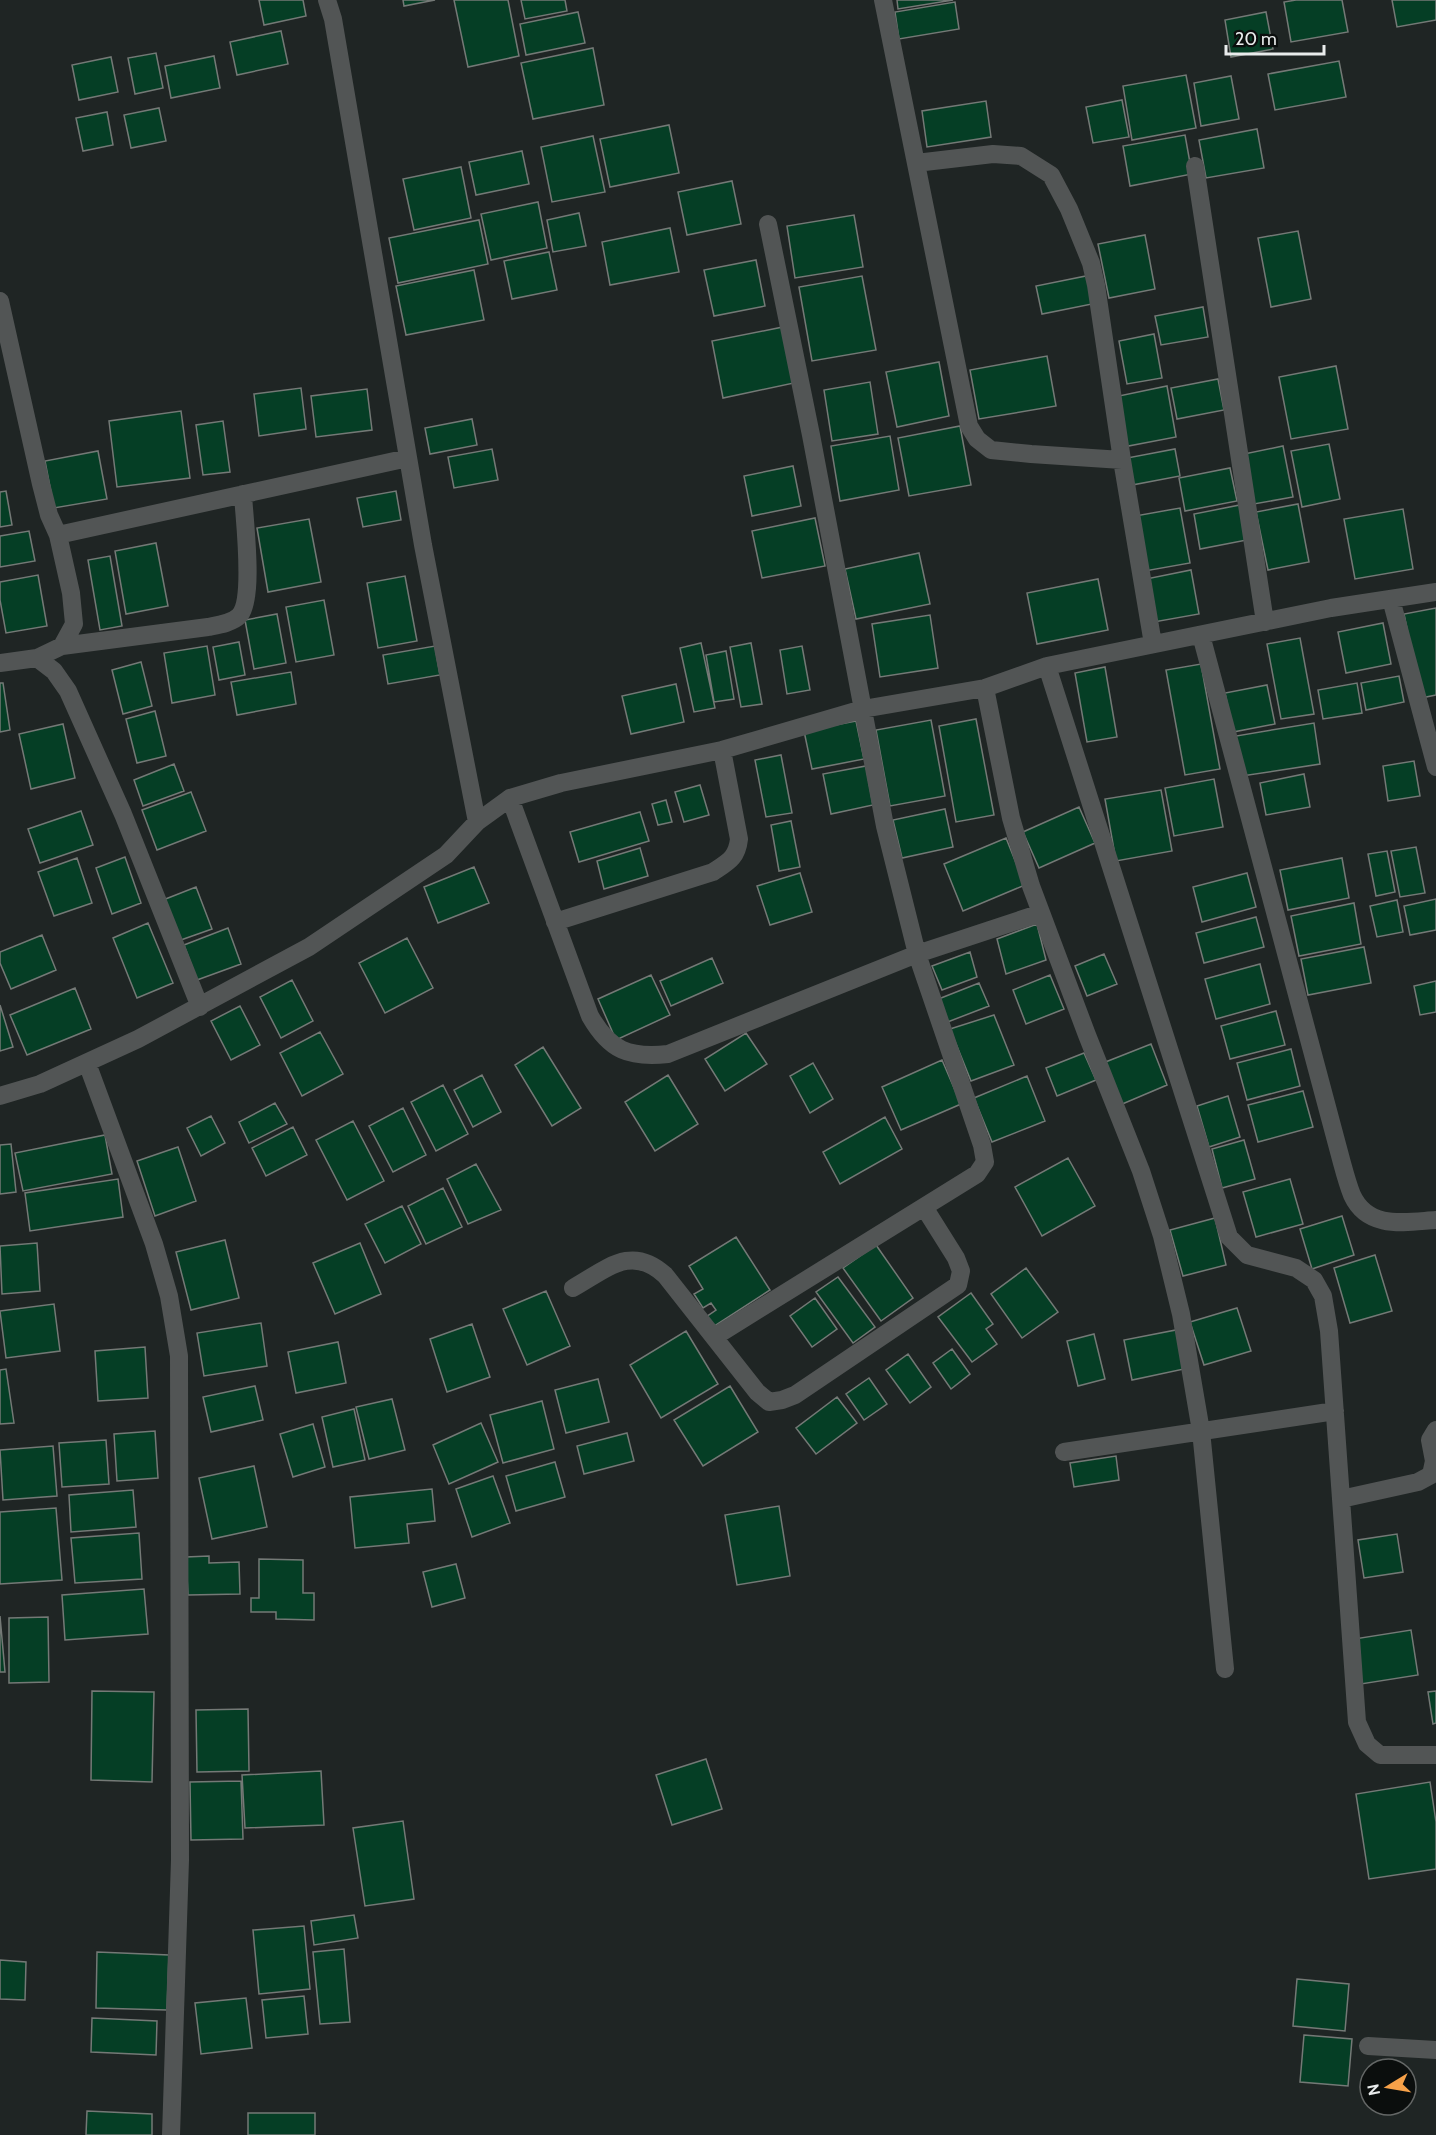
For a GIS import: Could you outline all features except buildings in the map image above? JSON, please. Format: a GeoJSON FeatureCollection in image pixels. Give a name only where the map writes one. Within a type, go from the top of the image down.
{"type":"FeatureCollection","features":[{"type":"Feature","properties":{"kind":"street"},"geometry":{"type":"LineString","coordinates":[[327,0],[333,19],[408,458],[477,822]]}},
{"type":"Feature","properties":{"kind":"street"},"geometry":{"type":"LineString","coordinates":[[883,0],[969,426],[977,440],[991,450],[1122,460]]}},
{"type":"Feature","properties":{"kind":"street"},"geometry":{"type":"LineString","coordinates":[[916,162],[993,154],[1021,156],[1051,176],[1069,209],[1091,263],[1096,285],[1153,644]]}},
{"type":"Feature","properties":{"kind":"street"},"geometry":{"type":"LineString","coordinates":[[1196,166],[1265,621]]}},
{"type":"Feature","properties":{"kind":"street"},"geometry":{"type":"LineString","coordinates":[[714,1337],[977,1174],[985,1162],[980,1138],[918,954],[885,826],[768,224]]}},
{"type":"Feature","properties":{"kind":"street"},"geometry":{"type":"LineString","coordinates":[[0,301],[41,484],[58,535],[70,593],[74,624],[62,646]]}},
{"type":"Feature","properties":{"kind":"street"},"geometry":{"type":"LineString","coordinates":[[58,535],[408,458]]}},
{"type":"Feature","properties":{"kind":"street"},"geometry":{"type":"LineString","coordinates":[[0,663],[37,658],[62,646],[208,627],[225,623],[240,615],[246,600],[248,580],[243,494]]}},
{"type":"Feature","properties":{"kind":"street"},"geometry":{"type":"LineString","coordinates":[[0,1096],[40,1084],[87,1063],[200,1007],[309,946],[446,855],[477,822],[510,798],[561,783],[722,750],[863,709],[985,688],[1047,666],[1331,608],[1436,592]]}},
{"type":"Feature","properties":{"kind":"street"},"geometry":{"type":"LineString","coordinates":[[1391,599],[1436,767]]}},
{"type":"Feature","properties":{"kind":"street"},"geometry":{"type":"LineString","coordinates":[[1201,635],[1342,1163],[1353,1196],[1364,1212],[1380,1221],[1436,1220]]}},
{"type":"Feature","properties":{"kind":"street"},"geometry":{"type":"LineString","coordinates":[[37,658],[54,671],[68,691],[123,814],[200,1007]]}},
{"type":"Feature","properties":{"kind":"street"},"geometry":{"type":"LineString","coordinates":[[1047,666],[1228,1237],[1247,1255],[1296,1268],[1314,1281],[1323,1296],[1329,1331],[1357,1722],[1367,1744],[1380,1755],[1436,1755]]}},
{"type":"Feature","properties":{"kind":"street"},"geometry":{"type":"LineString","coordinates":[[985,688],[1011,818],[1031,886],[1142,1172],[1162,1236],[1180,1314],[1201,1431],[1225,1669]]}},
{"type":"Feature","properties":{"kind":"street"},"geometry":{"type":"LineString","coordinates":[[555,922],[713,872],[738,851],[739,838],[722,750]]}},
{"type":"Feature","properties":{"kind":"street"},"geometry":{"type":"LineString","coordinates":[[510,798],[590,1016],[601,1035],[627,1053],[648,1056],[668,1054],[918,954],[1041,913]]}},
{"type":"Feature","properties":{"kind":"street"},"geometry":{"type":"LineString","coordinates":[[87,1063],[154,1244],[169,1296],[179,1356],[180,1860],[171,2135]]}},
{"type":"Feature","properties":{"kind":"street"},"geometry":{"type":"LineString","coordinates":[[573,1288],[623,1261],[640,1260],[653,1264],[665,1275],[757,1392],[769,1402],[782,1400],[795,1395],[958,1285],[961,1271],[956,1258],[924,1207]]}},
{"type":"Feature","properties":{"kind":"street"},"geometry":{"type":"LineString","coordinates":[[1064,1452],[1335,1411]]}},
{"type":"Feature","properties":{"kind":"street"},"geometry":{"type":"LineString","coordinates":[[1341,1499],[1418,1482],[1431,1475],[1434,1461],[1430,1440],[1436,1430]]}},
{"type":"Feature","properties":{"kind":"street"},"geometry":{"type":"LineString","coordinates":[[1368,2046],[1436,2050]]}}]}
